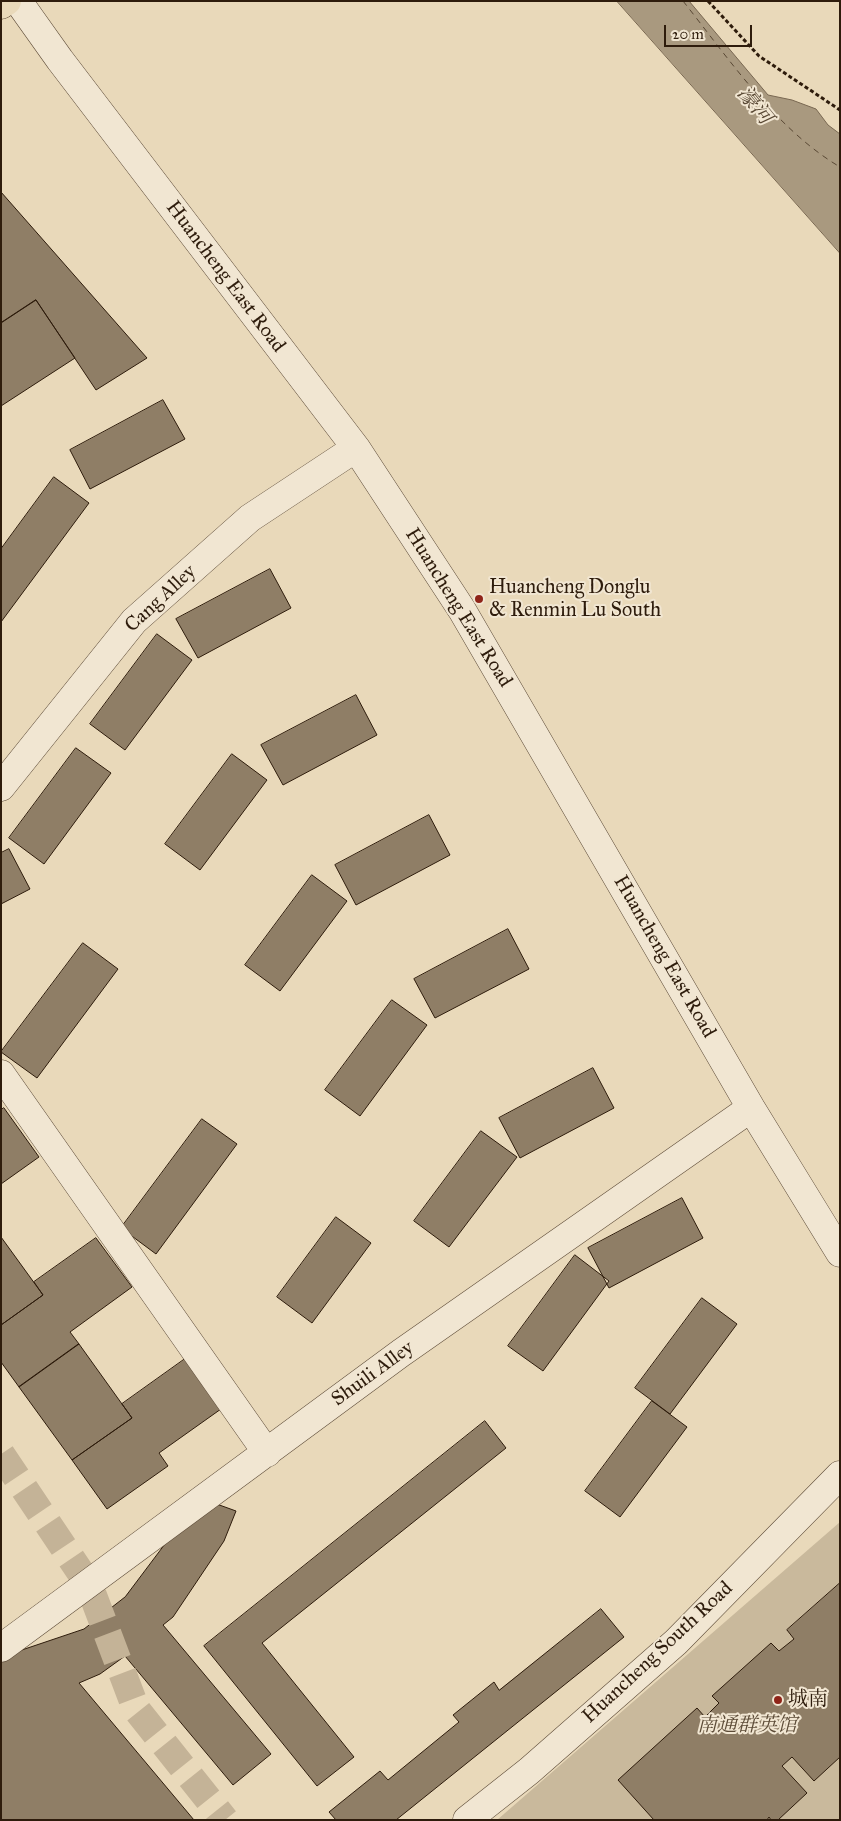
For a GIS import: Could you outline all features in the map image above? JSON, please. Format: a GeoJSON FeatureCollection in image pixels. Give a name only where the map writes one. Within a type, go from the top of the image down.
{"type":"FeatureCollection","features":[{"type":"Feature","properties":{"kind":"main road"},"geometry":{"type":"LineString","coordinates":[[1,5],[7,1]]}},
{"type":"Feature","properties":{"kind":"street","name":"Huancheng East Road"},"geometry":{"type":"LineString","coordinates":[[18,1],[60,60],[356,448],[462,610],[751,1108],[840,1253]]}},
{"type":"Feature","properties":{"kind":"street","name":"Cang Alley"},"geometry":{"type":"LineString","coordinates":[[1,787],[134,621],[250,518],[356,448]]}},
{"type":"Feature","properties":{"kind":"street"},"geometry":{"type":"LineString","coordinates":[[1,1074],[267,1453]]}},
{"type":"Feature","properties":{"kind":"street","name":"Shuili Alley"},"geometry":{"type":"LineString","coordinates":[[1,1648],[401,1353],[751,1108]]}},
{"type":"Feature","properties":{"kind":"street","name":"Huancheng South Road"},"geometry":{"type":"LineString","coordinates":[[467,1820],[529,1771],[676,1642],[840,1475]]}},
{"type":"Feature","properties":{"kind":"path"},"geometry":{"type":"LineString","coordinates":[[708,1],[758,56],[840,110]]}},
{"type":"Feature","properties":{"kind":"green space","name":"南通群英馆"},"geometry":{"type":"Polygon","coordinates":[[[840,1522],[840,1820],[497,1820],[840,1522]]]}},
{"type":"Feature","properties":{"kind":"water","name":"濠河"},"geometry":{"type":"Polygon","coordinates":[[[617,1],[689,1],[768,95],[792,100],[816,109],[828,125],[840,134],[840,253],[617,1]]]}},
{"type":"Feature","properties":{"kind":"building"},"geometry":{"type":"Polygon","coordinates":[[[1,192],[147,358],[96,390],[36,300],[1,323],[1,192]]]}},
{"type":"Feature","properties":{"kind":"building"},"geometry":{"type":"Polygon","coordinates":[[[36,300],[75,358],[1,406],[1,323],[36,300]]]}},
{"type":"Feature","properties":{"kind":"building"},"geometry":{"type":"Polygon","coordinates":[[[163,400],[185,439],[90,489],[70,450],[163,400]]]}},
{"type":"Feature","properties":{"kind":"building"},"geometry":{"type":"Polygon","coordinates":[[[54,477],[89,503],[1,622],[1,549],[54,477]]]}},
{"type":"Feature","properties":{"kind":"building"},"geometry":{"type":"Polygon","coordinates":[[[270,569],[291,608],[198,658],[176,619],[270,569]]]}},
{"type":"Feature","properties":{"kind":"building"},"geometry":{"type":"Polygon","coordinates":[[[157,634],[192,660],[125,750],[90,724],[157,634]]]}},
{"type":"Feature","properties":{"kind":"building"},"geometry":{"type":"Polygon","coordinates":[[[356,695],[377,735],[283,785],[261,745],[356,695]]]}},
{"type":"Feature","properties":{"kind":"building"},"geometry":{"type":"Polygon","coordinates":[[[76,748],[111,773],[44,864],[9,838],[76,748]]]}},
{"type":"Feature","properties":{"kind":"building"},"geometry":{"type":"Polygon","coordinates":[[[232,754],[267,780],[200,870],[165,844],[232,754]]]}},
{"type":"Feature","properties":{"kind":"building"},"geometry":{"type":"Polygon","coordinates":[[[429,815],[450,855],[356,905],[335,865],[429,815]]]}},
{"type":"Feature","properties":{"kind":"building"},"geometry":{"type":"Polygon","coordinates":[[[9,849],[30,889],[1,904],[1,853],[9,849]]]}},
{"type":"Feature","properties":{"kind":"building"},"geometry":{"type":"Polygon","coordinates":[[[312,875],[347,901],[280,991],[245,965],[312,875]]]}},
{"type":"Feature","properties":{"kind":"building"},"geometry":{"type":"Polygon","coordinates":[[[508,929],[529,969],[435,1018],[414,979],[508,929]]]}},
{"type":"Feature","properties":{"kind":"building"},"geometry":{"type":"Polygon","coordinates":[[[83,943],[118,969],[37,1078],[1,1052],[83,943]]]}},
{"type":"Feature","properties":{"kind":"building"},"geometry":{"type":"Polygon","coordinates":[[[392,1000],[427,1025],[360,1116],[325,1090],[392,1000]]]}},
{"type":"Feature","properties":{"kind":"building"},"geometry":{"type":"Polygon","coordinates":[[[593,1068],[614,1108],[520,1158],[499,1118],[593,1068]]]}},
{"type":"Feature","properties":{"kind":"building"},"geometry":{"type":"Polygon","coordinates":[[[4,1108],[39,1157],[1,1184],[1,1110],[4,1108]]]}},
{"type":"Feature","properties":{"kind":"building"},"geometry":{"type":"Polygon","coordinates":[[[202,1119],[237,1144],[156,1254],[121,1228],[202,1119]]]}},
{"type":"Feature","properties":{"kind":"building"},"geometry":{"type":"Polygon","coordinates":[[[481,1131],[517,1157],[449,1247],[414,1221],[481,1131]]]}},
{"type":"Feature","properties":{"kind":"building"},"geometry":{"type":"Polygon","coordinates":[[[682,1198],[703,1238],[609,1288],[588,1248],[682,1198]]]}},
{"type":"Feature","properties":{"kind":"building"},"geometry":{"type":"Polygon","coordinates":[[[336,1217],[371,1243],[312,1323],[277,1297],[336,1217]]]}},
{"type":"Feature","properties":{"kind":"building"},"geometry":{"type":"Polygon","coordinates":[[[1,1237],[43,1295],[1,1325],[1,1237]]]}},
{"type":"Feature","properties":{"kind":"building"},"geometry":{"type":"Polygon","coordinates":[[[96,1238],[132,1287],[70,1332],[79,1344],[19,1387],[1,1362],[1,1325],[43,1295],[34,1282],[96,1238]]]}},
{"type":"Feature","properties":{"kind":"building"},"geometry":{"type":"Polygon","coordinates":[[[575,1255],[609,1281],[543,1371],[508,1346],[575,1255]]]}},
{"type":"Feature","properties":{"kind":"building"},"geometry":{"type":"Polygon","coordinates":[[[702,1298],[737,1324],[670,1414],[635,1388],[702,1298]]]}},
{"type":"Feature","properties":{"kind":"building"},"geometry":{"type":"Polygon","coordinates":[[[79,1344],[132,1418],[72,1460],[19,1387],[79,1344]]]}},
{"type":"Feature","properties":{"kind":"building"},"geometry":{"type":"Polygon","coordinates":[[[185,1359],[221,1409],[159,1453],[168,1466],[107,1509],[72,1460],[132,1418],[122,1404],[185,1359]]]}},
{"type":"Feature","properties":{"kind":"building"},"geometry":{"type":"Polygon","coordinates":[[[652,1401],[687,1427],[620,1517],[585,1491],[652,1401]]]}},
{"type":"Feature","properties":{"kind":"building"},"geometry":{"type":"Polygon","coordinates":[[[485,1421],[506,1448],[262,1643],[354,1757],[317,1786],[204,1646],[485,1421]]]}},
{"type":"Feature","properties":{"kind":"building"},"geometry":{"type":"Polygon","coordinates":[[[200,1498],[236,1511],[224,1541],[173,1617],[163,1625],[271,1754],[233,1785],[125,1656],[100,1674],[79,1683],[194,1820],[1,1820],[1,1657],[84,1629],[125,1597],[200,1498]]]}},
{"type":"Feature","properties":{"kind":"building","name":"城南"},"geometry":{"type":"Polygon","coordinates":[[[840,1583],[840,1757],[814,1781],[792,1757],[782,1766],[807,1793],[778,1820],[771,1820],[769,1817],[767,1820],[654,1820],[618,1780],[697,1708],[705,1717],[719,1703],[712,1696],[771,1643],[779,1651],[794,1639],[787,1630],[840,1583]]]}},
{"type":"Feature","properties":{"kind":"building"},"geometry":{"type":"Polygon","coordinates":[[[601,1609],[624,1637],[396,1820],[336,1820],[329,1812],[380,1771],[388,1780],[459,1722],[453,1715],[494,1682],[499,1690],[601,1609]]]}},
{"type":"Feature","properties":{"kind":"ferry route"},"geometry":{"type":"LineString","coordinates":[[683,1],[736,69],[774,113],[795,133],[840,167]]}},
{"type":"Feature","properties":{"kind":"tunnel"},"geometry":{"type":"LineString","coordinates":[[1,1454],[89,1585],[136,1709],[225,1820]]}},
{"type":"Feature","properties":{"kind":"place","name":"Huancheng Donglu & Renmin Lu South"},"geometry":{"type":"Point","coordinates":[479,599]}},
{"type":"Feature","properties":{"kind":"place","name":"城南"},"geometry":{"type":"Point","coordinates":[778,1700]}}]}
